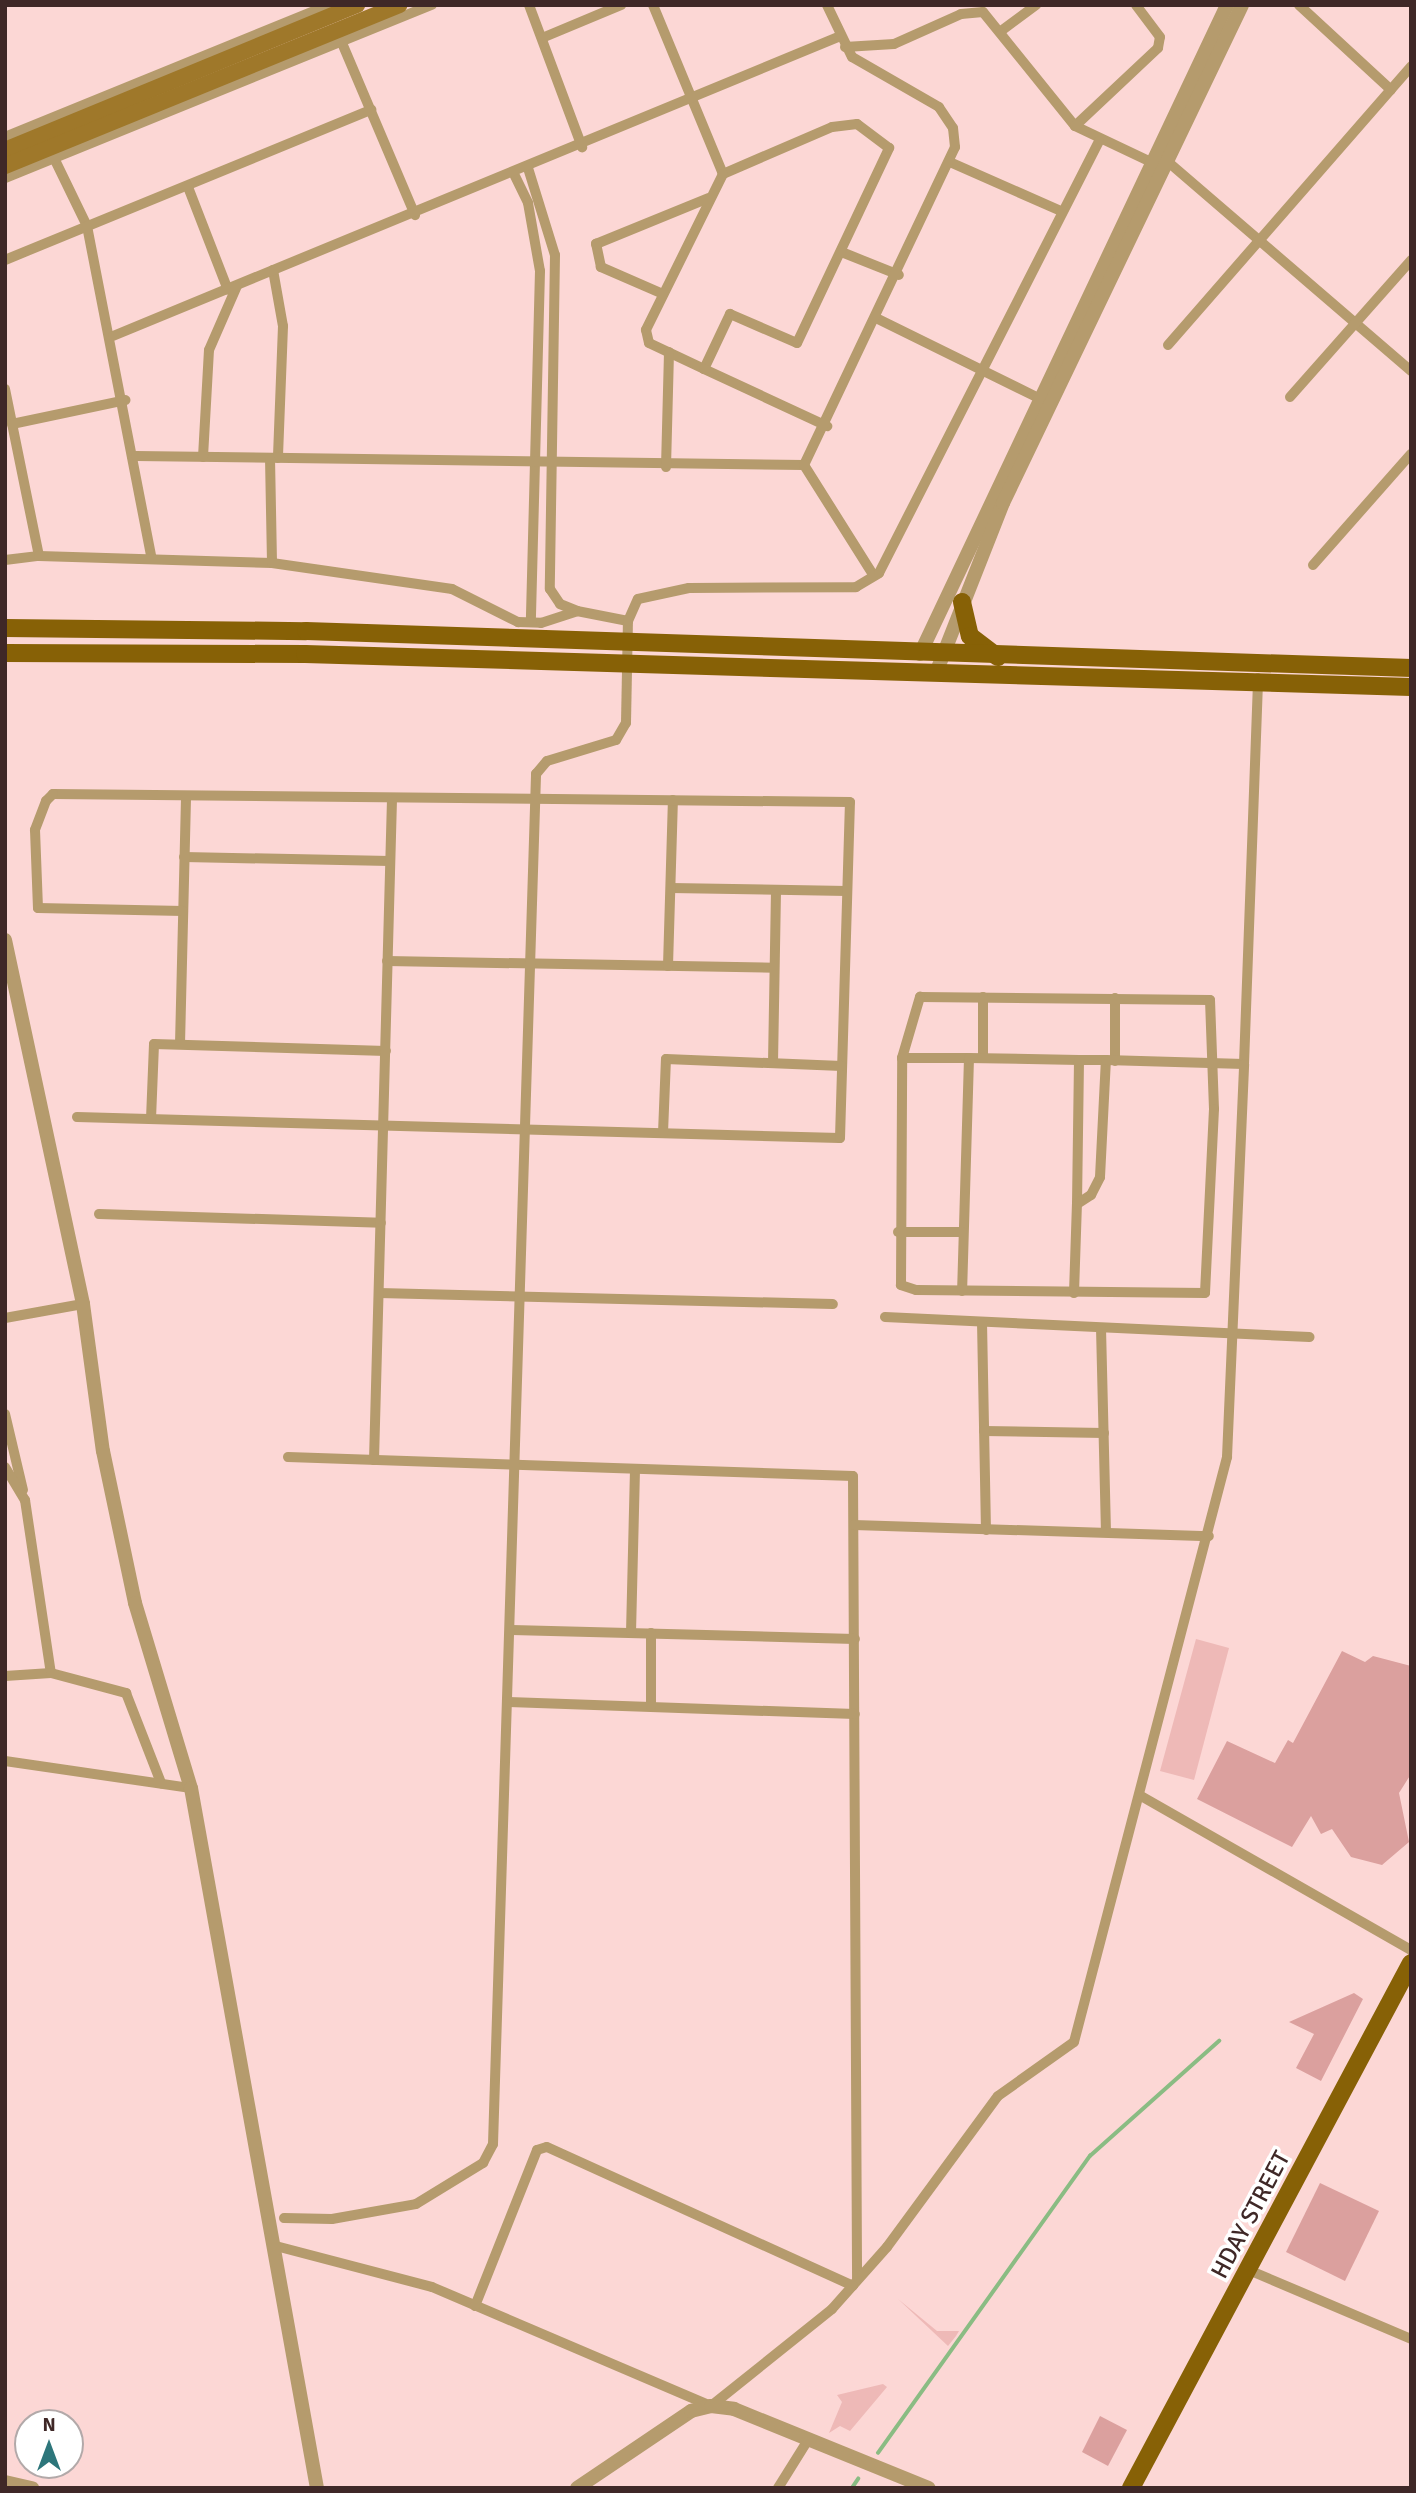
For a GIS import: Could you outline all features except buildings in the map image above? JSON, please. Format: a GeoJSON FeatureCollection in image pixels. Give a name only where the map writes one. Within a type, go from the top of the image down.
{"type":"FeatureCollection","features":[{"type":"Feature","properties":{"kind":"main road"},"geometry":{"type":"LineString","coordinates":[[5,150],[356,5]]}},
{"type":"Feature","properties":{"kind":"main road"},"geometry":{"type":"LineString","coordinates":[[5,166],[399,5]]}},
{"type":"Feature","properties":{"kind":"main road"},"geometry":{"type":"LineString","coordinates":[[962,603],[970,636],[998,657]]}},
{"type":"Feature","properties":{"kind":"main road"},"geometry":{"type":"LineString","coordinates":[[5,628],[1411,668]]}},
{"type":"Feature","properties":{"kind":"main road"},"geometry":{"type":"LineString","coordinates":[[5,653],[627,665],[1411,688]]}},
{"type":"Feature","properties":{"kind":"main road","name":"HDAY STREET"},"geometry":{"type":"LineString","coordinates":[[1130,2488],[1251,2271],[1411,1963]]}},
{"type":"Feature","properties":{"kind":"street"},"geometry":{"type":"LineString","coordinates":[[5,137],[329,5]]}},
{"type":"Feature","properties":{"kind":"street"},"geometry":{"type":"LineString","coordinates":[[5,178],[432,5]]}},
{"type":"Feature","properties":{"kind":"street"},"geometry":{"type":"LineString","coordinates":[[529,5],[582,147]]}},
{"type":"Feature","properties":{"kind":"street"},"geometry":{"type":"LineString","coordinates":[[542,38],[621,5]]}},
{"type":"Feature","properties":{"kind":"street"},"geometry":{"type":"LineString","coordinates":[[653,5],[723,174]]}},
{"type":"Feature","properties":{"kind":"street"},"geometry":{"type":"LineString","coordinates":[[804,465],[827,425],[952,163],[956,138],[939,107],[869,69],[845,47],[838,37],[827,5]]}},
{"type":"Feature","properties":{"kind":"street"},"geometry":{"type":"LineString","coordinates":[[1000,32],[1036,5]]}},
{"type":"Feature","properties":{"kind":"street"},"geometry":{"type":"LineString","coordinates":[[1074,126],[1158,48],[1160,37],[1136,5]]}},
{"type":"Feature","properties":{"kind":"street"},"geometry":{"type":"LineString","coordinates":[[936,673],[1044,400],[1151,162],[1227,5]]}},
{"type":"Feature","properties":{"kind":"street"},"geometry":{"type":"LineString","coordinates":[[920,654],[1044,400],[1167,161],[1242,5]]}},
{"type":"Feature","properties":{"kind":"street"},"geometry":{"type":"LineString","coordinates":[[1299,5],[1391,90]]}},
{"type":"Feature","properties":{"kind":"street"},"geometry":{"type":"LineString","coordinates":[[845,47],[894,44],[959,10],[983,12],[1074,126],[1099,142],[1151,162]]}},
{"type":"Feature","properties":{"kind":"street"},"geometry":{"type":"LineString","coordinates":[[113,336],[693,102],[838,37]]}},
{"type":"Feature","properties":{"kind":"street"},"geometry":{"type":"LineString","coordinates":[[342,43],[415,215]]}},
{"type":"Feature","properties":{"kind":"street"},"geometry":{"type":"LineString","coordinates":[[1168,345],[1411,66]]}},
{"type":"Feature","properties":{"kind":"street"},"geometry":{"type":"LineString","coordinates":[[5,260],[371,110]]}},
{"type":"Feature","properties":{"kind":"street"},"geometry":{"type":"LineString","coordinates":[[704,369],[730,314],[797,344],[844,253],[889,148],[886,141],[845,122],[723,174],[663,294],[646,337],[669,352],[704,369],[827,425]]}},
{"type":"Feature","properties":{"kind":"street"},"geometry":{"type":"LineString","coordinates":[[284,2218],[332,2219],[416,2204],[489,2154],[519,1465],[525,1129],[536,774],[547,761],[616,740],[626,723],[628,621],[638,599],[688,588],[856,587],[874,576],[977,369],[1099,142]]}},
{"type":"Feature","properties":{"kind":"street"},"geometry":{"type":"LineString","coordinates":[[54,158],[87,226],[126,400],[152,559]]}},
{"type":"Feature","properties":{"kind":"street"},"geometry":{"type":"LineString","coordinates":[[1167,161],[1256,241],[1411,371]]}},
{"type":"Feature","properties":{"kind":"street"},"geometry":{"type":"LineString","coordinates":[[952,163],[1061,211]]}},
{"type":"Feature","properties":{"kind":"street"},"geometry":{"type":"LineString","coordinates":[[528,168],[555,255],[556,463],[550,589],[560,604],[578,611],[628,621]]}},
{"type":"Feature","properties":{"kind":"street"},"geometry":{"type":"LineString","coordinates":[[514,174],[528,203],[540,271],[531,462],[531,622]]}},
{"type":"Feature","properties":{"kind":"street"},"geometry":{"type":"LineString","coordinates":[[188,187],[232,288],[209,350],[203,457]]}},
{"type":"Feature","properties":{"kind":"street"},"geometry":{"type":"LineString","coordinates":[[663,294],[601,267],[596,244],[709,198]]}},
{"type":"Feature","properties":{"kind":"street"},"geometry":{"type":"LineString","coordinates":[[844,253],[899,275]]}},
{"type":"Feature","properties":{"kind":"street"},"geometry":{"type":"LineString","coordinates":[[1290,397],[1411,260]]}},
{"type":"Feature","properties":{"kind":"street"},"geometry":{"type":"LineString","coordinates":[[272,563],[274,458],[283,326],[273,270]]}},
{"type":"Feature","properties":{"kind":"street"},"geometry":{"type":"LineString","coordinates":[[878,319],[1044,400]]}},
{"type":"Feature","properties":{"kind":"street"},"geometry":{"type":"LineString","coordinates":[[666,467],[669,352]]}},
{"type":"Feature","properties":{"kind":"street"},"geometry":{"type":"LineString","coordinates":[[5,389],[39,556]]}},
{"type":"Feature","properties":{"kind":"street"},"geometry":{"type":"LineString","coordinates":[[12,424],[126,400]]}},
{"type":"Feature","properties":{"kind":"street"},"geometry":{"type":"LineString","coordinates":[[1313,565],[1411,454]]}},
{"type":"Feature","properties":{"kind":"street"},"geometry":{"type":"LineString","coordinates":[[136,456],[531,462],[666,467],[804,465]]}},
{"type":"Feature","properties":{"kind":"street"},"geometry":{"type":"LineString","coordinates":[[804,465],[874,576]]}},
{"type":"Feature","properties":{"kind":"street"},"geometry":{"type":"LineString","coordinates":[[5,560],[39,556],[272,563],[452,589],[531,622],[578,611]]}},
{"type":"Feature","properties":{"kind":"street"},"geometry":{"type":"LineString","coordinates":[[577,2488],[691,2411],[711,2406],[855,2282],[998,2096],[1074,2042],[1209,1536],[1227,1457],[1236,1334],[1258,664]]}},
{"type":"Feature","properties":{"kind":"street"},"geometry":{"type":"LineString","coordinates":[[77,1116],[840,1138],[850,802],[53,794],[35,830],[38,908],[183,911]]}},
{"type":"Feature","properties":{"kind":"street"},"geometry":{"type":"LineString","coordinates":[[180,1044],[186,797]]}},
{"type":"Feature","properties":{"kind":"street"},"geometry":{"type":"LineString","coordinates":[[374,1460],[391,799]]}},
{"type":"Feature","properties":{"kind":"street"},"geometry":{"type":"LineString","coordinates":[[668,966],[673,800]]}},
{"type":"Feature","properties":{"kind":"street"},"geometry":{"type":"LineString","coordinates":[[184,857],[390,861]]}},
{"type":"Feature","properties":{"kind":"street"},"geometry":{"type":"LineString","coordinates":[[671,888],[847,891]]}},
{"type":"Feature","properties":{"kind":"street"},"geometry":{"type":"LineString","coordinates":[[773,1063],[776,890]]}},
{"type":"Feature","properties":{"kind":"street"},"geometry":{"type":"LineString","coordinates":[[5,940],[83,1304],[103,1451],[135,1602],[191,1788],[317,2488]]}},
{"type":"Feature","properties":{"kind":"street"},"geometry":{"type":"LineString","coordinates":[[387,961],[774,968]]}},
{"type":"Feature","properties":{"kind":"street"},"geometry":{"type":"LineString","coordinates":[[920,997],[983,997],[1210,1000],[1214,1064],[1206,1291],[962,1291],[901,1285],[898,1232],[902,1058],[920,997]]}},
{"type":"Feature","properties":{"kind":"street"},"geometry":{"type":"LineString","coordinates":[[983,997],[983,1058]]}},
{"type":"Feature","properties":{"kind":"street"},"geometry":{"type":"LineString","coordinates":[[1077,1204],[1091,1195],[1100,1177],[1115,998]]}},
{"type":"Feature","properties":{"kind":"street"},"geometry":{"type":"LineString","coordinates":[[152,1119],[154,1044],[386,1051]]}},
{"type":"Feature","properties":{"kind":"street"},"geometry":{"type":"LineString","coordinates":[[902,1058],[1244,1064]]}},
{"type":"Feature","properties":{"kind":"street"},"geometry":{"type":"LineString","coordinates":[[962,1291],[969,1058]]}},
{"type":"Feature","properties":{"kind":"street"},"geometry":{"type":"LineString","coordinates":[[663,1133],[666,1059],[842,1066]]}},
{"type":"Feature","properties":{"kind":"street"},"geometry":{"type":"LineString","coordinates":[[1074,1293],[1079,1060]]}},
{"type":"Feature","properties":{"kind":"street"},"geometry":{"type":"LineString","coordinates":[[99,1214],[381,1223]]}},
{"type":"Feature","properties":{"kind":"street"},"geometry":{"type":"LineString","coordinates":[[898,1232],[962,1232]]}},
{"type":"Feature","properties":{"kind":"street"},"geometry":{"type":"LineString","coordinates":[[379,1293],[833,1304]]}},
{"type":"Feature","properties":{"kind":"street"},"geometry":{"type":"LineString","coordinates":[[5,1318],[83,1304]]}},
{"type":"Feature","properties":{"kind":"street"},"geometry":{"type":"LineString","coordinates":[[886,1317],[1310,1337]]}},
{"type":"Feature","properties":{"kind":"street"},"geometry":{"type":"LineString","coordinates":[[982,1322],[986,1530]]}},
{"type":"Feature","properties":{"kind":"street"},"geometry":{"type":"LineString","coordinates":[[1101,1328],[1106,1532]]}},
{"type":"Feature","properties":{"kind":"street"},"geometry":{"type":"LineString","coordinates":[[5,1414],[25,1500],[51,1673]]}},
{"type":"Feature","properties":{"kind":"street"},"geometry":{"type":"LineString","coordinates":[[984,1431],[1104,1433]]}},
{"type":"Feature","properties":{"kind":"street"},"geometry":{"type":"LineString","coordinates":[[288,1457],[853,1476],[855,2282]]}},
{"type":"Feature","properties":{"kind":"street"},"geometry":{"type":"LineString","coordinates":[[5,1467],[25,1500]]}},
{"type":"Feature","properties":{"kind":"street"},"geometry":{"type":"LineString","coordinates":[[631,1633],[635,1469]]}},
{"type":"Feature","properties":{"kind":"street"},"geometry":{"type":"LineString","coordinates":[[854,1525],[1209,1536]]}},
{"type":"Feature","properties":{"kind":"street"},"geometry":{"type":"LineString","coordinates":[[512,1630],[855,1639]]}},
{"type":"Feature","properties":{"kind":"street"},"geometry":{"type":"LineString","coordinates":[[651,1706],[652,1633]]}},
{"type":"Feature","properties":{"kind":"street"},"geometry":{"type":"LineString","coordinates":[[5,1676],[51,1673],[131,1698],[161,1783]]}},
{"type":"Feature","properties":{"kind":"street"},"geometry":{"type":"LineString","coordinates":[[509,1702],[855,1714]]}},
{"type":"Feature","properties":{"kind":"street"},"geometry":{"type":"LineString","coordinates":[[6,1760],[191,1788]]}},
{"type":"Feature","properties":{"kind":"street"},"geometry":{"type":"LineString","coordinates":[[1141,1796],[1411,1951]]}},
{"type":"Feature","properties":{"kind":"street"},"geometry":{"type":"LineString","coordinates":[[475,2306],[537,2150],[547,2147],[855,2282]]}},
{"type":"Feature","properties":{"kind":"street"},"geometry":{"type":"LineString","coordinates":[[272,2245],[432,2287],[711,2406],[808,2440],[929,2488]]}},
{"type":"Feature","properties":{"kind":"street"},"geometry":{"type":"LineString","coordinates":[[1251,2271],[1411,2339]]}},
{"type":"Feature","properties":{"kind":"street"},"geometry":{"type":"LineString","coordinates":[[778,2488],[808,2440]]}},
{"type":"Feature","properties":{"kind":"street"},"geometry":{"type":"LineString","coordinates":[[5,2482],[32,2488]]}},
{"type":"Feature","properties":{"kind":"shaded area"},"geometry":{"type":"Polygon","coordinates":[[[1196,1639],[1229,1648],[1194,1780],[1160,1771],[1196,1639]]]}},
{"type":"Feature","properties":{"kind":"shaded area"},"geometry":{"type":"Polygon","coordinates":[[[898,2299],[937,2331],[959,2331],[948,2346],[898,2299]]]}},
{"type":"Feature","properties":{"kind":"shaded area"},"geometry":{"type":"Polygon","coordinates":[[[883,2384],[887,2387],[850,2431],[840,2426],[829,2433],[842,2402],[837,2395],[883,2384]]]}},
{"type":"Feature","properties":{"kind":"waterway"},"geometry":{"type":"LineString","coordinates":[[878,2453],[1090,2156],[1219,2041]]}},
{"type":"Feature","properties":{"kind":"waterway"},"geometry":{"type":"LineString","coordinates":[[852,2488],[858,2479]]}}]}
